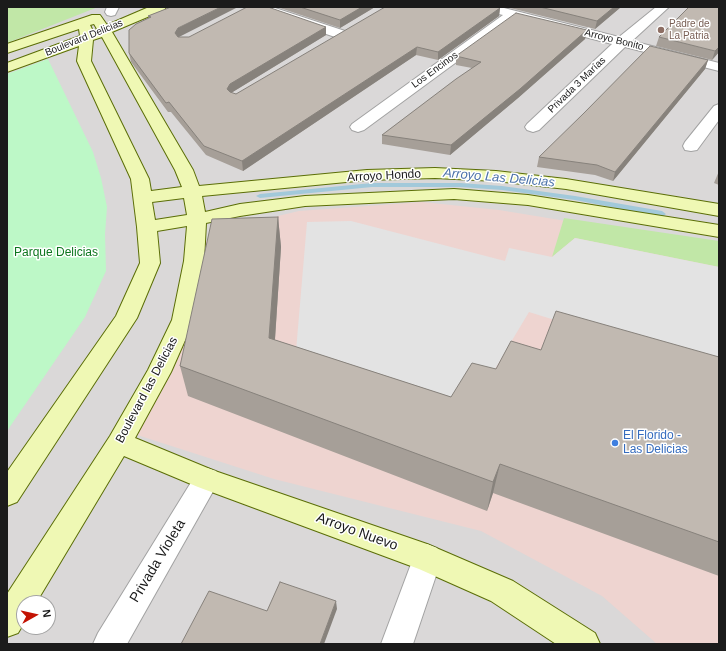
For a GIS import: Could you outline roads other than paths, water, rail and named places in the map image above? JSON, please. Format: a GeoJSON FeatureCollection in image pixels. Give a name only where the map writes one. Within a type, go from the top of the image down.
{"type":"FeatureCollection","features":[{"type":"Feature","properties":{"kind":"street","name":"Boulevard Delicias"},"geometry":{"type":"LineString","coordinates":[[7,68],[99,22],[124,7]]}},
{"type":"Feature","properties":{"kind":"street","name":"Boulevard Delicias"},"geometry":{"type":"LineString","coordinates":[[7,49],[99,22],[160,7]]}},
{"type":"Feature","properties":{"kind":"street"},"geometry":{"type":"LineString","coordinates":[[260,7],[340,34]]}},
{"type":"Feature","properties":{"kind":"street","name":"Arroyo Bonito"},"geometry":{"type":"LineString","coordinates":[[486,7],[719,67]]}},
{"type":"Feature","properties":{"kind":"street","name":"Privada 3 Marías"},"geometry":{"type":"LineString","coordinates":[[533,127],[622,43],[663,7]]}},
{"type":"Feature","properties":{"kind":"street","name":"Los Encinos"},"geometry":{"type":"LineString","coordinates":[[358,127],[513,14]]}},
{"type":"Feature","properties":{"kind":"street","name":"Boulevard las Delicias"},"geometry":{"type":"LineString","coordinates":[[7,622],[119,443],[159,372],[183,320],[194,261],[197,219],[192,191],[184,170],[99,22]]}},
{"type":"Feature","properties":{"kind":"street"},"geometry":{"type":"LineString","coordinates":[[7,494],[126,318],[150,263],[144,197],[140,179],[84,61],[99,22]]}},
{"type":"Feature","properties":{"kind":"street"},"geometry":{"type":"LineString","coordinates":[[328,42],[354,26]]}},
{"type":"Feature","properties":{"kind":"street"},"geometry":{"type":"LineString","coordinates":[[691,146],[719,109]]}},
{"type":"Feature","properties":{"kind":"street","name":"Arroyo Hondo"},"geometry":{"type":"LineString","coordinates":[[144,197],[192,191],[367,175],[435,174],[496,176],[566,184],[719,210]]}},
{"type":"Feature","properties":{"kind":"street","name":"Arroyo Hondo"},"geometry":{"type":"LineString","coordinates":[[147,227],[240,210],[305,201],[454,194],[528,200],[719,231]]}},
{"type":"Feature","properties":{"kind":"street","name":"Arroyo Nuevo"},"geometry":{"type":"LineString","coordinates":[[119,443],[207,479],[427,558],[502,591],[584,644]]}},
{"type":"Feature","properties":{"kind":"street","name":"Privada Violeta"},"geometry":{"type":"LineString","coordinates":[[110,644],[207,479]]}},
{"type":"Feature","properties":{"kind":"street"},"geometry":{"type":"LineString","coordinates":[[397,644],[427,558]]}},
{"type":"Feature","properties":{"kind":"waterway","name":"Arroyo Las Delicias"},"geometry":{"type":"LineString","coordinates":[[260,196],[372,185],[460,185],[502,188],[575,198],[662,214]]}},
{"type":"Feature","properties":{"kind":"place","name":"Padre de La Patria"},"geometry":{"type":"Point","coordinates":[661,30]}},
{"type":"Feature","properties":{"kind":"place","name":"El Florido - Las Delicias"},"geometry":{"type":"Point","coordinates":[615,443]}},
{"type":"Feature","properties":{"kind":"park label","name":"Parque Delicias"},"geometry":{"type":"Point","coordinates":[56,253]}}]}
